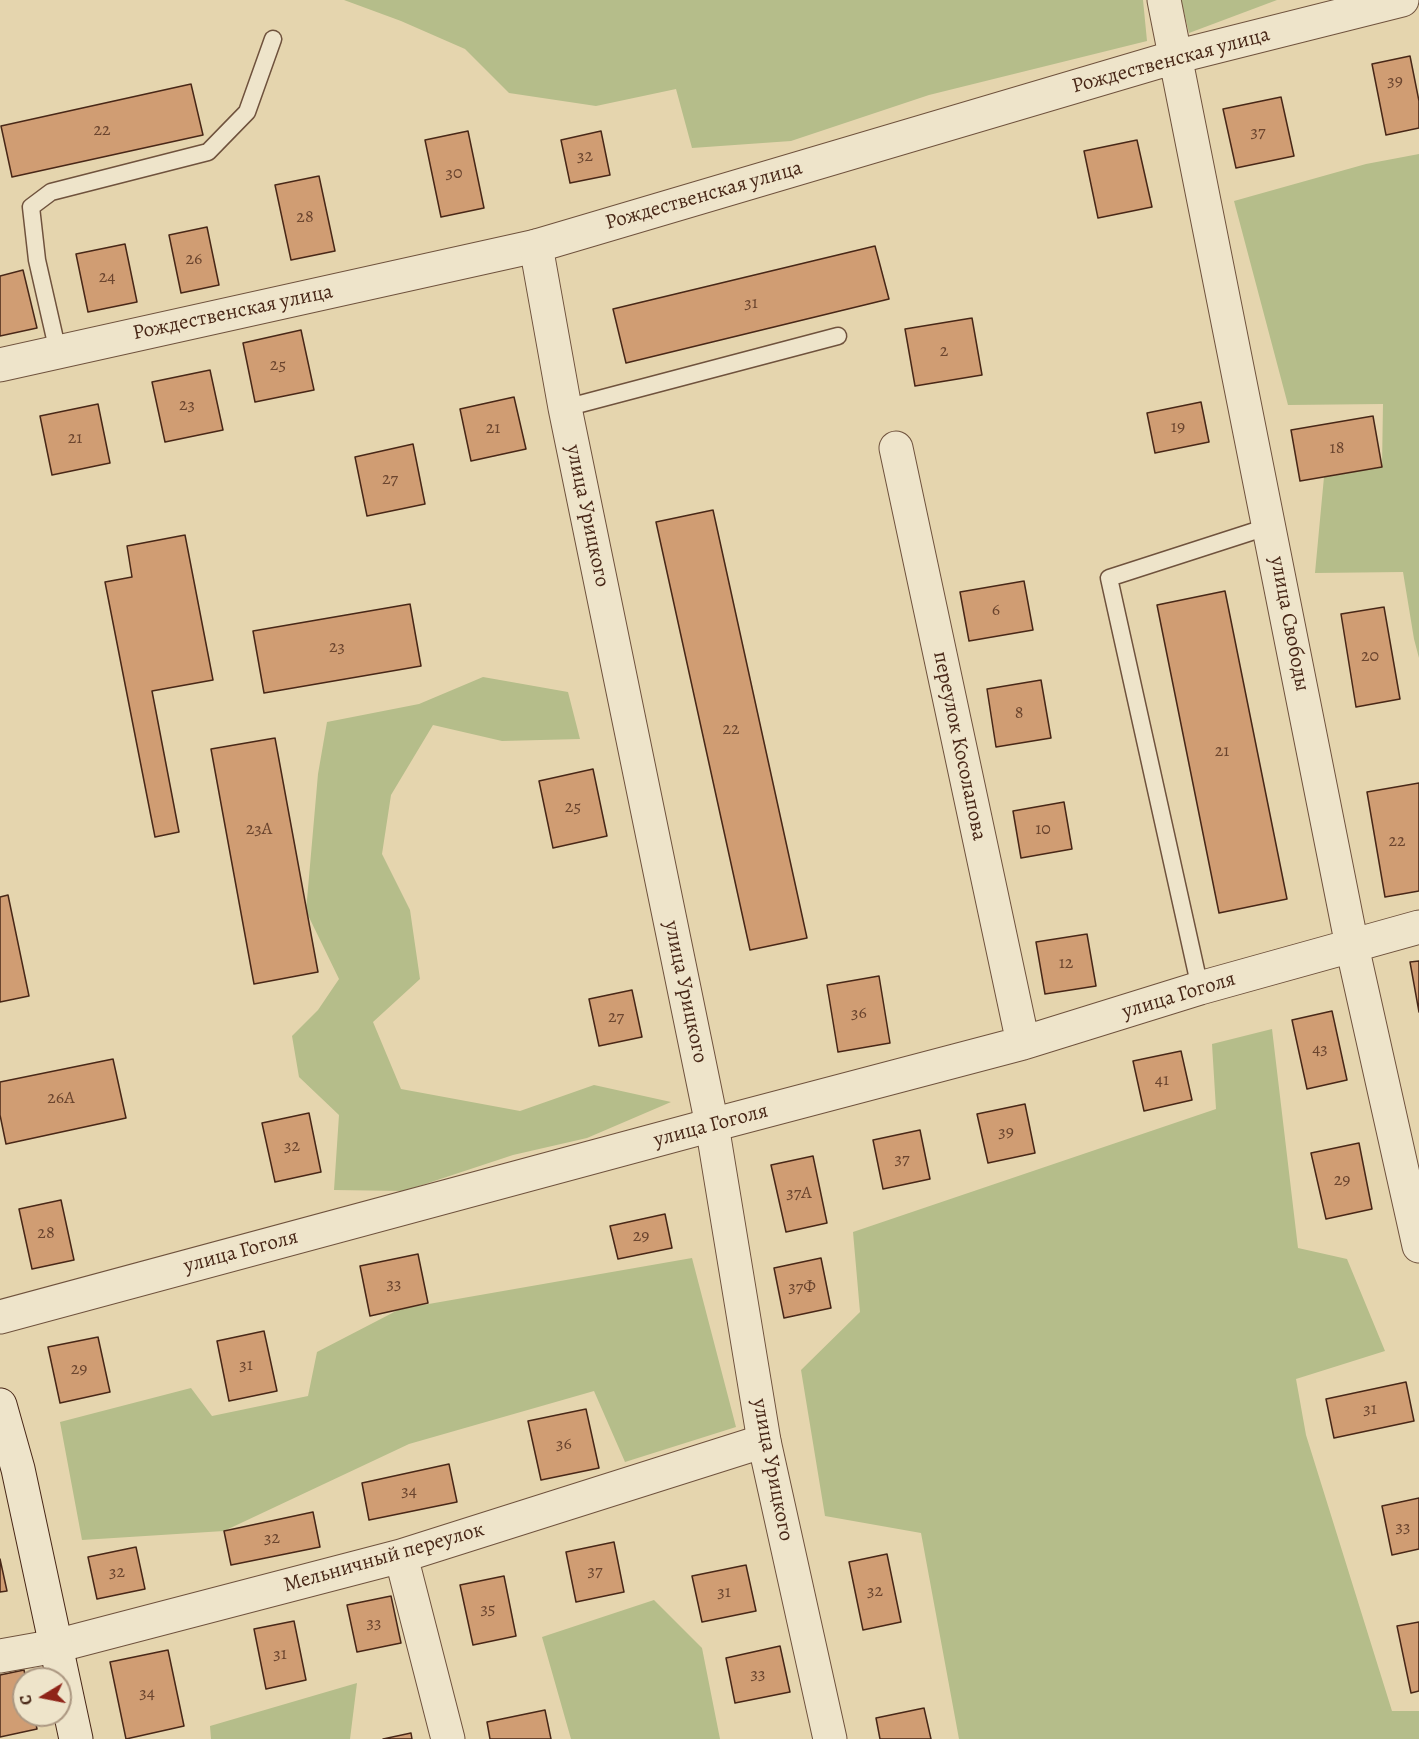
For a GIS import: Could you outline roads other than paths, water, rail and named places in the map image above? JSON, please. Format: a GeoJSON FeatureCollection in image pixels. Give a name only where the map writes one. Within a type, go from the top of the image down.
{"type":"FeatureCollection","features":[{"type":"Feature","properties":{"kind":"street","name":"улица Свободы"},"geometry":{"type":"LineString","coordinates":[[1164,0],[1352,946],[1419,1246]]}},
{"type":"Feature","properties":{"kind":"street","name":"Рождественская улица"},"geometry":{"type":"LineString","coordinates":[[0,365],[536,246],[1175,57],[1402,0]]}},
{"type":"Feature","properties":{"kind":"street","name":"улица Урицкого"},"geometry":{"type":"LineString","coordinates":[[536,246],[565,408],[712,1125],[764,1441],[830,1739]]}},
{"type":"Feature","properties":{"kind":"street","name":"переулок Косолапова"},"geometry":{"type":"LineString","coordinates":[[896,448],[1023,1043]]}},
{"type":"Feature","properties":{"kind":"street","name":"улица Гоголя"},"geometry":{"type":"LineString","coordinates":[[0,1317],[1023,1043],[1200,988],[1419,927]]}},
{"type":"Feature","properties":{"kind":"street"},"geometry":{"type":"LineString","coordinates":[[0,1405],[18,1469],[76,1739]]}},
{"type":"Feature","properties":{"kind":"street","name":"Мельничный переулок"},"geometry":{"type":"LineString","coordinates":[[0,1656],[56,1646],[401,1556],[764,1441]]}},
{"type":"Feature","properties":{"kind":"street"},"geometry":{"type":"LineString","coordinates":[[401,1556],[448,1739]]}},
{"type":"Feature","properties":{"kind":"lane"},"geometry":{"type":"LineString","coordinates":[[58,352],[37,260],[31,207],[51,192],[208,152],[247,112],[273,39]]}},
{"type":"Feature","properties":{"kind":"lane"},"geometry":{"type":"LineString","coordinates":[[565,408],[838,336]]}},
{"type":"Feature","properties":{"kind":"lane"},"geometry":{"type":"LineString","coordinates":[[1200,988],[1109,578],[1270,526]]}}]}
